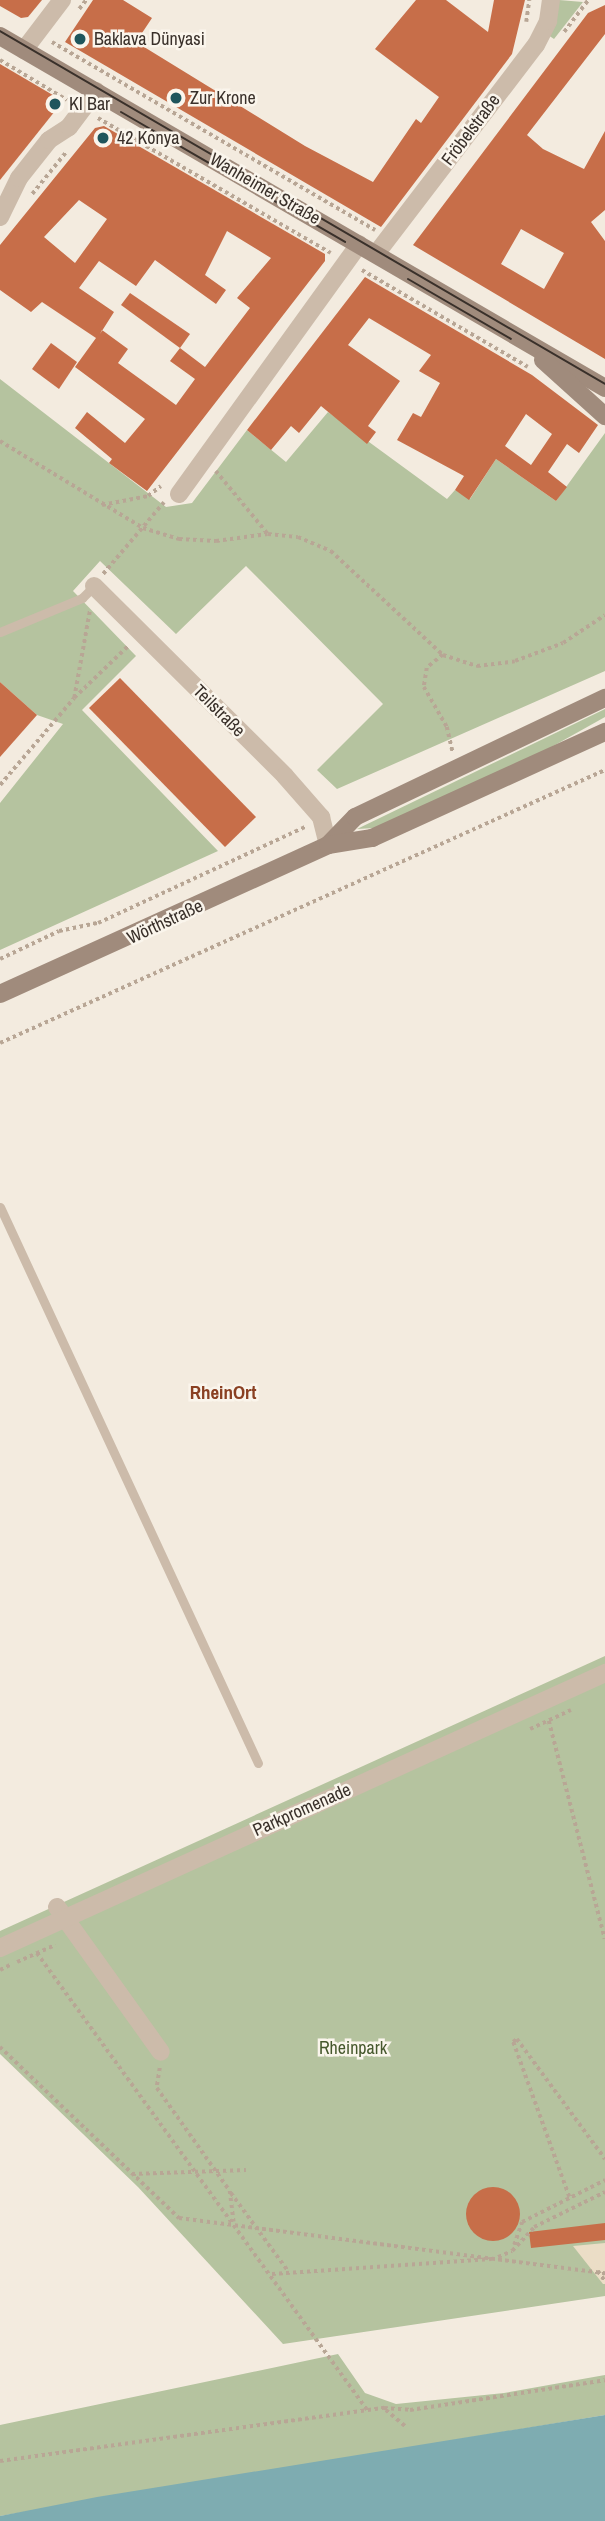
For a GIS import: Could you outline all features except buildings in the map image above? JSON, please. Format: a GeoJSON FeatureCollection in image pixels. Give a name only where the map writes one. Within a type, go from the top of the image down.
{"type":"FeatureCollection","features":[{"type":"Feature","properties":{"kind":"street"},"geometry":{"type":"LineString","coordinates":[[29,42],[62,0]]}},
{"type":"Feature","properties":{"kind":"street","name":"Fröbelstraße"},"geometry":{"type":"LineString","coordinates":[[376,254],[536,45],[548,21],[551,0]]}},
{"type":"Feature","properties":{"kind":"street","name":"Wanheimer Straße"},"geometry":{"type":"LineString","coordinates":[[0,36],[29,42],[96,91],[605,388]]}},
{"type":"Feature","properties":{"kind":"street"},"geometry":{"type":"LineString","coordinates":[[0,217],[19,178],[49,140],[88,118],[96,91]]}},
{"type":"Feature","properties":{"kind":"street"},"geometry":{"type":"LineString","coordinates":[[179,494],[359,244]]}},
{"type":"Feature","properties":{"kind":"street","name":"Wanheimer Straße"},"geometry":{"type":"LineString","coordinates":[[529,344],[565,382],[605,416]]}},
{"type":"Feature","properties":{"kind":"street"},"geometry":{"type":"LineString","coordinates":[[565,382],[605,404]]}},
{"type":"Feature","properties":{"kind":"street","name":"Teilstraße"},"geometry":{"type":"LineString","coordinates":[[94,586],[285,776],[321,817],[328,845]]}},
{"type":"Feature","properties":{"kind":"street","name":"Wörthstraße"},"geometry":{"type":"LineString","coordinates":[[328,845],[355,817],[605,698]]}},
{"type":"Feature","properties":{"kind":"street","name":"Wörthstraße"},"geometry":{"type":"LineString","coordinates":[[0,994],[328,845],[372,838],[527,770],[605,732]]}},
{"type":"Feature","properties":{"kind":"street","name":"Parkpromenade"},"geometry":{"type":"LineString","coordinates":[[0,1948],[61,1912],[605,1673]]}},
{"type":"Feature","properties":{"kind":"street"},"geometry":{"type":"LineString","coordinates":[[61,1912],[161,2052]]}},
{"type":"Feature","properties":{"kind":"lane"},"geometry":{"type":"LineString","coordinates":[[0,632],[70,603],[94,586]]}},
{"type":"Feature","properties":{"kind":"lane"},"geometry":{"type":"LineString","coordinates":[[0,1207],[258,1763]]}},
{"type":"Feature","properties":{"kind":"path"},"geometry":{"type":"LineString","coordinates":[[29,42],[388,239]]}},
{"type":"Feature","properties":{"kind":"path"},"geometry":{"type":"LineString","coordinates":[[0,60],[88,118],[346,261],[537,373]]}},
{"type":"Feature","properties":{"kind":"path"},"geometry":{"type":"LineString","coordinates":[[26,202],[69,149]]}},
{"type":"Feature","properties":{"kind":"path"},"geometry":{"type":"LineString","coordinates":[[0,441],[143,528],[179,538],[216,541],[268,534],[298,537],[331,551],[443,655],[477,666],[515,661],[563,643],[605,615]]}},
{"type":"Feature","properties":{"kind":"path"},"geometry":{"type":"LineString","coordinates":[[213,467],[268,534]]}},
{"type":"Feature","properties":{"kind":"path"},"geometry":{"type":"LineString","coordinates":[[102,505],[148,496],[161,486]]}},
{"type":"Feature","properties":{"kind":"path"},"geometry":{"type":"LineString","coordinates":[[74,698],[94,586],[165,500],[179,494]]}},
{"type":"Feature","properties":{"kind":"path"},"geometry":{"type":"LineString","coordinates":[[0,785],[74,698],[141,633]]}},
{"type":"Feature","properties":{"kind":"path"},"geometry":{"type":"LineString","coordinates":[[443,655],[427,668],[424,687],[447,727],[453,754]]}},
{"type":"Feature","properties":{"kind":"path"},"geometry":{"type":"LineString","coordinates":[[0,1043],[605,770]]}},
{"type":"Feature","properties":{"kind":"path"},"geometry":{"type":"LineString","coordinates":[[549,1721],[605,1939]]}},
{"type":"Feature","properties":{"kind":"path"},"geometry":{"type":"LineString","coordinates":[[37,1953],[368,2411]]}},
{"type":"Feature","properties":{"kind":"path"},"geometry":{"type":"LineString","coordinates":[[569,2197],[513,2042],[517,2039],[605,2159]]}},
{"type":"Feature","properties":{"kind":"path"},"geometry":{"type":"LineString","coordinates":[[0,2047],[179,2218],[605,2273]]}},
{"type":"Feature","properties":{"kind":"path"},"geometry":{"type":"LineString","coordinates":[[161,2052],[157,2088],[289,2273]]}},
{"type":"Feature","properties":{"kind":"path"},"geometry":{"type":"LineString","coordinates":[[132,2174],[246,2170]]}},
{"type":"Feature","properties":{"kind":"path"},"geometry":{"type":"LineString","coordinates":[[512,2251],[522,2222],[605,2180]]}},
{"type":"Feature","properties":{"kind":"path"},"geometry":{"type":"LineString","coordinates":[[589,2188],[594,2198]]}},
{"type":"Feature","properties":{"kind":"path"},"geometry":{"type":"LineString","coordinates":[[230,2191],[235,2224]]}},
{"type":"Feature","properties":{"kind":"path"},"geometry":{"type":"LineString","coordinates":[[271,2274],[497,2258],[512,2251],[524,2233],[605,2192]]}},
{"type":"Feature","properties":{"kind":"path"},"geometry":{"type":"LineString","coordinates":[[598,2272],[605,2281]]}},
{"type":"Feature","properties":{"kind":"path"},"geometry":{"type":"LineString","coordinates":[[0,2461],[384,2408],[410,2410],[605,2380]]}},
{"type":"Feature","properties":{"kind":"path"},"geometry":{"type":"LineString","coordinates":[[384,2408],[406,2427]]}},
{"type":"Feature","properties":{"kind":"green space"},"geometry":{"type":"Polygon","coordinates":[[[559,0],[583,2],[554,39],[548,35],[559,0]]]}},
{"type":"Feature","properties":{"kind":"green space"},"geometry":{"type":"Polygon","coordinates":[[[0,379],[166,507],[192,503],[247,430],[286,462],[328,412],[447,499],[455,490],[470,499],[496,459],[556,501],[605,433],[605,671],[337,789],[317,770],[383,704],[246,566],[176,634],[100,561],[73,591],[136,656],[82,710],[218,851],[0,950],[0,803],[63,724],[37,715],[0,682],[0,379]]]}},
{"type":"Feature","properties":{"kind":"green space"},"geometry":{"type":"Polygon","coordinates":[[[605,709],[605,717],[530,759],[375,828],[357,829],[605,709]]]}},
{"type":"Feature","properties":{"kind":"green space","name":"Rheinpark"},"geometry":{"type":"Polygon","coordinates":[[[605,1656],[605,2296],[283,2344],[138,2187],[0,2054],[0,1931],[605,1656]]]}},
{"type":"Feature","properties":{"kind":"green space"},"geometry":{"type":"Polygon","coordinates":[[[338,2354],[365,2393],[396,2404],[504,2393],[605,2375],[605,2415],[0,2516],[0,2425],[338,2354]]]}},
{"type":"Feature","properties":{"kind":"shaded area"},"geometry":{"type":"Polygon","coordinates":[[[605,2243],[605,2284],[603,2284],[573,2246],[605,2243]]]}},
{"type":"Feature","properties":{"kind":"water"},"geometry":{"type":"Polygon","coordinates":[[[605,2415],[605,2521],[0,2521],[0,2516],[97,2497],[605,2415]]]}},
{"type":"Feature","properties":{"kind":"tram line"},"geometry":{"type":"LineString","coordinates":[[0,31],[605,384]]}},
{"type":"Feature","properties":{"kind":"tram line"},"geometry":{"type":"LineString","coordinates":[[121,112],[345,242]]}},
{"type":"Feature","properties":{"kind":"tram line"},"geometry":{"type":"LineString","coordinates":[[408,279],[511,339]]}},
{"type":"Feature","properties":{"kind":"place","name":"Baklava Dünyasi"},"geometry":{"type":"Point","coordinates":[80,39]}},
{"type":"Feature","properties":{"kind":"place","name":"Zur Krone"},"geometry":{"type":"Point","coordinates":[176,98]}},
{"type":"Feature","properties":{"kind":"place","name":"KI Bar"},"geometry":{"type":"Point","coordinates":[55,104]}},
{"type":"Feature","properties":{"kind":"place","name":"42 Konya"},"geometry":{"type":"Point","coordinates":[103,138]}},
{"type":"Feature","properties":{"kind":"district","name":"RheinOrt"},"geometry":{"type":"Point","coordinates":[223,1393]}}]}
